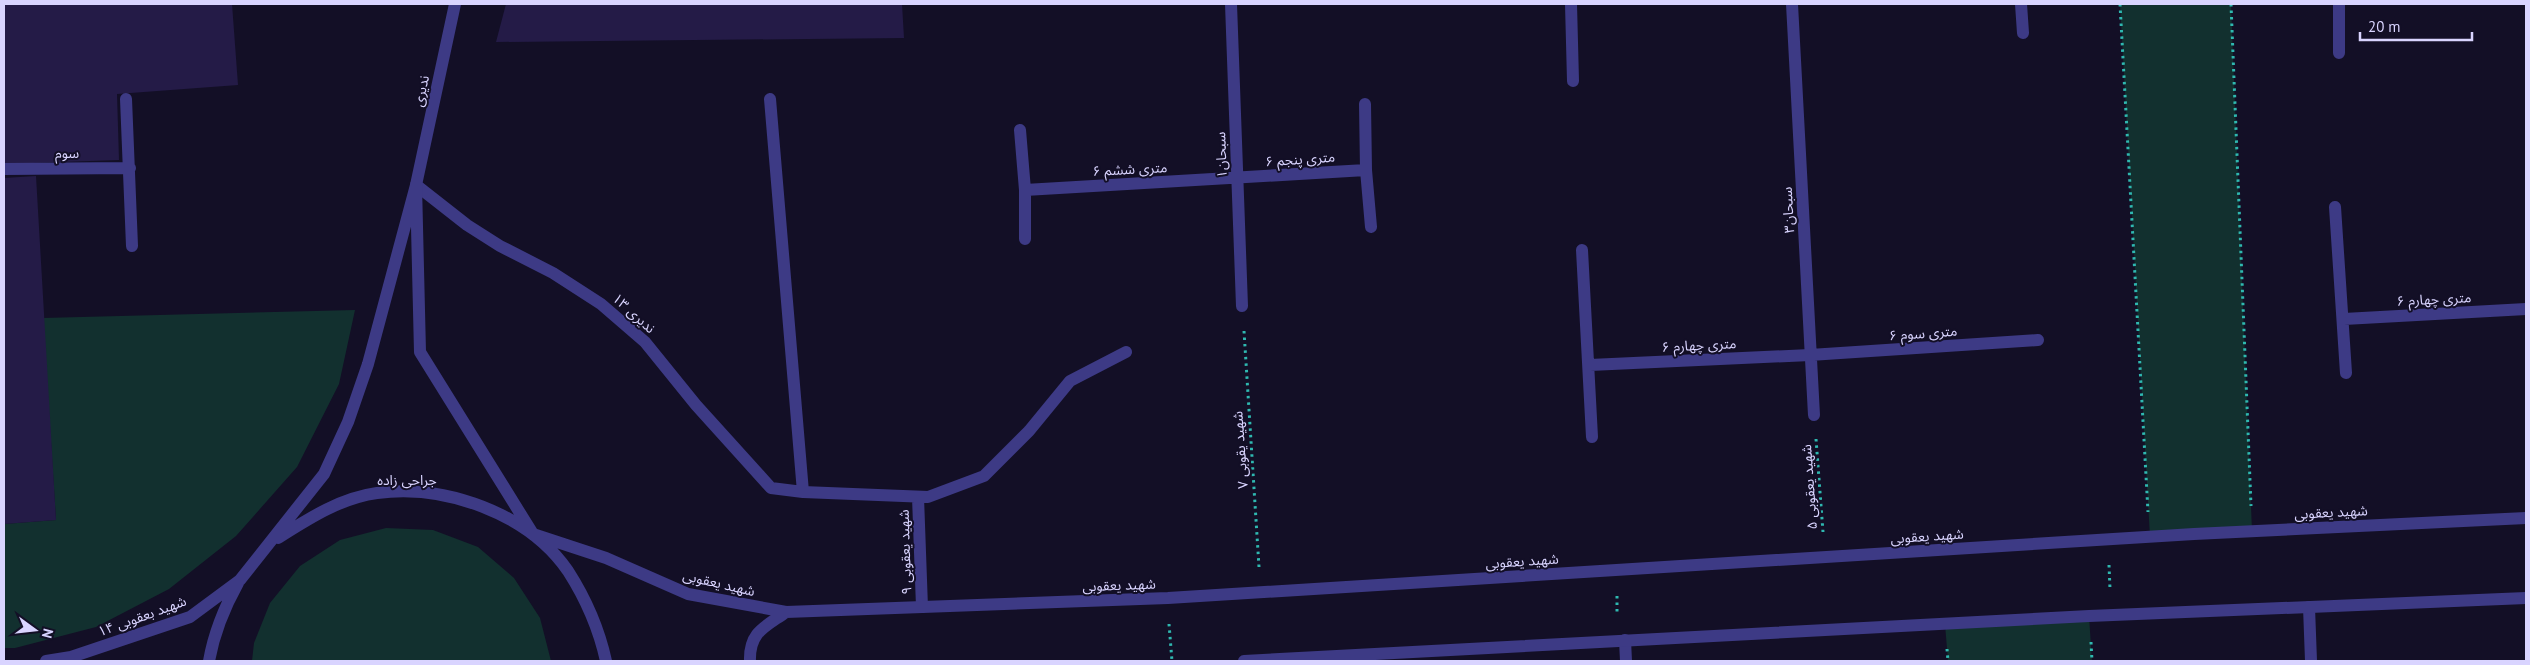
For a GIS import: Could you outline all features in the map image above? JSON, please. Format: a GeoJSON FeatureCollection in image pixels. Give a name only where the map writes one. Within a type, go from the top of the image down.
{"type":"FeatureCollection","features":[{"type":"Feature","properties":{"kind":"street","name":"ندیری"},"geometry":{"type":"LineString","coordinates":[[416,185],[455,4]]}},
{"type":"Feature","properties":{"kind":"street","name":"سبحان۱"},"geometry":{"type":"LineString","coordinates":[[1231,4],[1242,306]]}},
{"type":"Feature","properties":{"kind":"street"},"geometry":{"type":"LineString","coordinates":[[1571,4],[1573,81]]}},
{"type":"Feature","properties":{"kind":"street","name":"سبحان۳"},"geometry":{"type":"LineString","coordinates":[[1792,4],[1814,416]]}},
{"type":"Feature","properties":{"kind":"street"},"geometry":{"type":"LineString","coordinates":[[2021,4],[2023,33]]}},
{"type":"Feature","properties":{"kind":"street"},"geometry":{"type":"LineString","coordinates":[[2339,4],[2340,53]]}},
{"type":"Feature","properties":{"kind":"street"},"geometry":{"type":"LineString","coordinates":[[126,99],[132,246]]}},
{"type":"Feature","properties":{"kind":"street"},"geometry":{"type":"LineString","coordinates":[[770,99],[803,492]]}},
{"type":"Feature","properties":{"kind":"street"},"geometry":{"type":"LineString","coordinates":[[1365,104],[1366,170],[1371,227]]}},
{"type":"Feature","properties":{"kind":"street"},"geometry":{"type":"LineString","coordinates":[[1020,130],[1025,190],[1025,239]]}},
{"type":"Feature","properties":{"kind":"street","name":"سوم"},"geometry":{"type":"LineString","coordinates":[[4,169],[130,168]]}},
{"type":"Feature","properties":{"kind":"street","name":"۶ متری پنجم"},"geometry":{"type":"LineString","coordinates":[[1237,178],[1366,170]]}},
{"type":"Feature","properties":{"kind":"street","name":"۶ متری ششم"},"geometry":{"type":"LineString","coordinates":[[1025,190],[1237,178]]}},
{"type":"Feature","properties":{"kind":"street","name":"ندیری ۱۳"},"geometry":{"type":"LineString","coordinates":[[416,185],[467,226],[500,246],[553,273],[602,304],[645,342],[696,405],[771,488],[803,492],[928,497],[984,476],[1029,431],[1070,381],[1126,352]]}},
{"type":"Feature","properties":{"kind":"street"},"geometry":{"type":"LineString","coordinates":[[416,185],[420,352],[533,534]]}},
{"type":"Feature","properties":{"kind":"street"},"geometry":{"type":"LineString","coordinates":[[240,580],[324,474],[348,422],[368,364],[416,185]]}},
{"type":"Feature","properties":{"kind":"street"},"geometry":{"type":"LineString","coordinates":[[2336,207],[2346,373]]}},
{"type":"Feature","properties":{"kind":"street"},"geometry":{"type":"LineString","coordinates":[[1582,250],[1590,365],[1592,438]]}},
{"type":"Feature","properties":{"kind":"street","name":"۶ متری چهارم"},"geometry":{"type":"LineString","coordinates":[[2344,319],[2526,308]]}},
{"type":"Feature","properties":{"kind":"street","name":"۶ متری سوم"},"geometry":{"type":"LineString","coordinates":[[1810,355],[2038,340]]}},
{"type":"Feature","properties":{"kind":"street","name":"۶ متری چهارم"},"geometry":{"type":"LineString","coordinates":[[1590,365],[1810,355]]}},
{"type":"Feature","properties":{"kind":"street","name":"جراحی زاده"},"geometry":{"type":"LineString","coordinates":[[209,661],[213,640],[224,609],[240,580],[277,538],[324,509],[376,493],[432,492],[486,506],[533,534],[567,570],[592,612],[606,661]]}},
{"type":"Feature","properties":{"kind":"street","name":"شهید یعقوبی ۹"},"geometry":{"type":"LineString","coordinates":[[918,496],[922,607]]}},
{"type":"Feature","properties":{"kind":"street","name":"شهید یعقوبی"},"geometry":{"type":"LineString","coordinates":[[533,534],[606,558],[688,594],[786,612],[1168,598],[2150,537],[2526,518]]}},
{"type":"Feature","properties":{"kind":"street","name":"شهید بعقوبی ۱۴"},"geometry":{"type":"LineString","coordinates":[[46,661],[68,659],[190,617],[240,580]]}},
{"type":"Feature","properties":{"kind":"street"},"geometry":{"type":"LineString","coordinates":[[1244,661],[2113,615],[2526,598]]}},
{"type":"Feature","properties":{"kind":"street"},"geometry":{"type":"LineString","coordinates":[[2309,607],[2312,661]]}},
{"type":"Feature","properties":{"kind":"street"},"geometry":{"type":"LineString","coordinates":[[750,661],[754,634],[786,612]]}},
{"type":"Feature","properties":{"kind":"street"},"geometry":{"type":"LineString","coordinates":[[1620,640],[1626,661]]}},
{"type":"Feature","properties":{"kind":"path"},"geometry":{"type":"LineString","coordinates":[[2120,4],[2150,537]]}},
{"type":"Feature","properties":{"kind":"path"},"geometry":{"type":"LineString","coordinates":[[2231,4],[2252,531]]}},
{"type":"Feature","properties":{"kind":"path","name":"شهید یقوبی ۷"},"geometry":{"type":"LineString","coordinates":[[1242,306],[1261,592]]}},
{"type":"Feature","properties":{"kind":"path","name":"شهید یعقوبی ۵"},"geometry":{"type":"LineString","coordinates":[[1814,416],[1825,557]]}},
{"type":"Feature","properties":{"kind":"path"},"geometry":{"type":"LineString","coordinates":[[2109,540],[2113,615]]}},
{"type":"Feature","properties":{"kind":"path"},"geometry":{"type":"LineString","coordinates":[[1616,570],[1620,640]]}},
{"type":"Feature","properties":{"kind":"path"},"geometry":{"type":"LineString","coordinates":[[1168,598],[1172,661]]}},
{"type":"Feature","properties":{"kind":"green space"},"geometry":{"type":"Polygon","coordinates":[[[2120,4],[2231,4],[2252,531],[2150,537],[2120,4]]]}},
{"type":"Feature","properties":{"kind":"green space"},"geometry":{"type":"Polygon","coordinates":[[[355,310],[339,384],[297,467],[236,536],[169,589],[96,627],[15,648],[4,648],[4,524],[56,520],[43,318],[355,310]]]}},
{"type":"Feature","properties":{"kind":"green space"},"geometry":{"type":"Polygon","coordinates":[[[386,528],[433,530],[478,547],[514,578],[540,618],[551,661],[252,661],[254,643],[270,603],[300,566],[340,540],[386,528]]]}},
{"type":"Feature","properties":{"kind":"green space"},"geometry":{"type":"Polygon","coordinates":[[[2089,616],[2092,661],[1948,661],[1945,624],[2089,616]]]}},
{"type":"Feature","properties":{"kind":"building"},"geometry":{"type":"Polygon","coordinates":[[[4,4],[232,4],[238,85],[117,94],[119,160],[4,164],[4,4]]]}},
{"type":"Feature","properties":{"kind":"building"},"geometry":{"type":"Polygon","coordinates":[[[506,4],[902,4],[904,38],[496,42],[506,4]]]}},
{"type":"Feature","properties":{"kind":"building"},"geometry":{"type":"Polygon","coordinates":[[[36,176],[56,520],[4,524],[4,178],[36,176]]]}}]}
